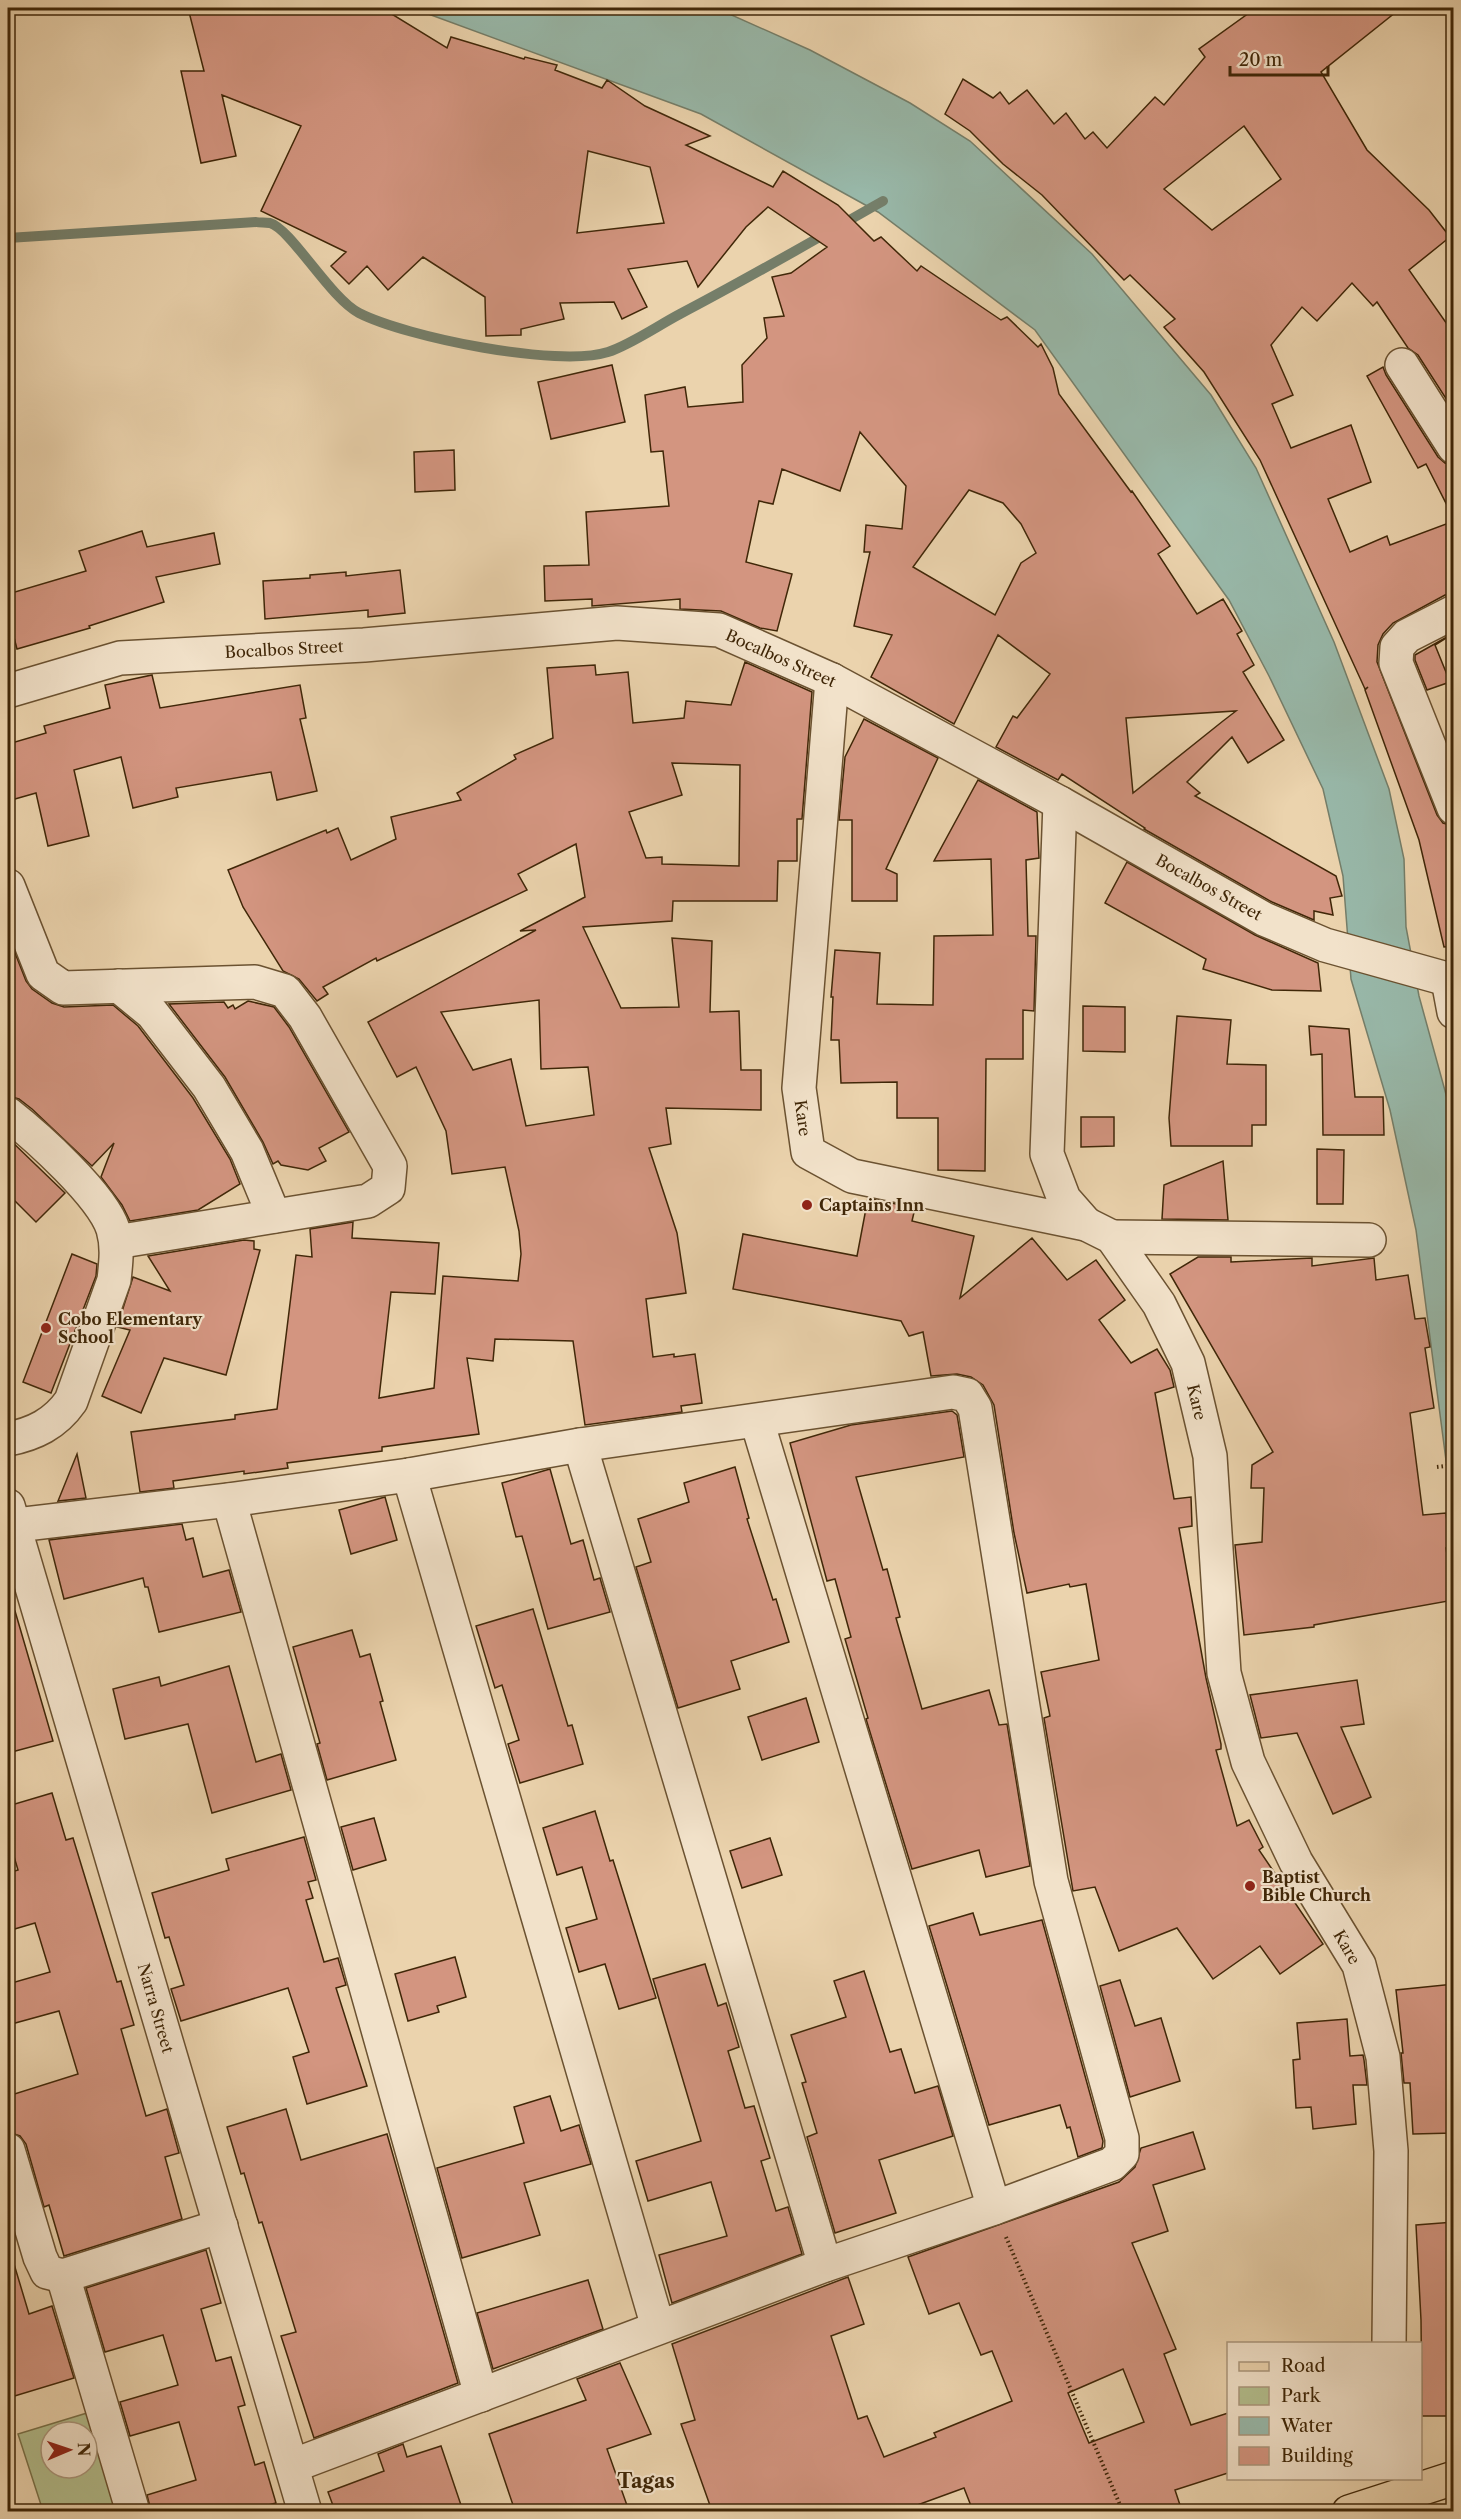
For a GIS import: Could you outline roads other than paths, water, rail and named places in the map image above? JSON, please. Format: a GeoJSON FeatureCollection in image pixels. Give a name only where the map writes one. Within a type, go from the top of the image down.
{"type":"FeatureCollection","features":[{"type":"Feature","properties":{"kind":"main road"},"geometry":{"type":"LineString","coordinates":[[1349,2511],[1394,2488],[1454,2478]]}},
{"type":"Feature","properties":{"kind":"street"},"geometry":{"type":"LineString","coordinates":[[1402,365],[1454,447]]}},
{"type":"Feature","properties":{"kind":"street"},"geometry":{"type":"LineString","coordinates":[[1454,612],[1407,636],[1397,647],[1396,663],[1454,808]]}},
{"type":"Feature","properties":{"kind":"street","name":"Bocalbos Street"},"geometry":{"type":"LineString","coordinates":[[8,690],[120,658],[364,645],[617,623],[719,630],[832,680],[1060,803],[1264,919],[1325,945],[1446,979]]}},
{"type":"Feature","properties":{"kind":"street","name":"Kare"},"geometry":{"type":"LineString","coordinates":[[832,680],[799,1088],[808,1152],[852,1176],[1099,1231],[1159,1304],[1188,1363],[1210,1456],[1224,1673],[1248,1762],[1296,1862],[1359,1965],[1383,2057],[1391,2151],[1389,2342]]}},
{"type":"Feature","properties":{"kind":"street"},"geometry":{"type":"LineString","coordinates":[[1060,803],[1047,1154],[1064,1198],[1099,1231],[1369,1240]]}},
{"type":"Feature","properties":{"kind":"street"},"geometry":{"type":"LineString","coordinates":[[8,886],[43,974],[63,988],[255,982],[285,991],[305,1017],[390,1166],[388,1188],[368,1201],[116,1242]]}},
{"type":"Feature","properties":{"kind":"street"},"geometry":{"type":"LineString","coordinates":[[1446,979],[1454,1012]]}},
{"type":"Feature","properties":{"kind":"street"},"geometry":{"type":"LineString","coordinates":[[120,986],[152,1013],[209,1087],[247,1151],[274,1216]]}},
{"type":"Feature","properties":{"kind":"street"},"geometry":{"type":"LineString","coordinates":[[8,1114],[44,1146],[88,1191],[105,1212],[116,1242],[114,1280],[70,1401],[62,1413],[45,1427],[8,1439]]}},
{"type":"Feature","properties":{"kind":"street"},"geometry":{"type":"LineString","coordinates":[[10,1518],[229,1500],[409,1474],[580,1445],[952,1392],[967,1395],[975,1408],[1051,1881],[1122,2138],[1122,2154],[1112,2164],[994,2208],[825,2265],[292,2466]]}},
{"type":"Feature","properties":{"kind":"street"},"geometry":{"type":"LineString","coordinates":[[757,1421],[994,2208]]}},
{"type":"Feature","properties":{"kind":"street"},"geometry":{"type":"LineString","coordinates":[[580,1445],[825,2265]]}},
{"type":"Feature","properties":{"kind":"street"},"geometry":{"type":"LineString","coordinates":[[409,1474],[658,2327]]}},
{"type":"Feature","properties":{"kind":"street"},"geometry":{"type":"LineString","coordinates":[[229,1500],[481,2395]]}},
{"type":"Feature","properties":{"kind":"street","name":"Narra Street"},"geometry":{"type":"LineString","coordinates":[[10,1518],[305,2511]]}},
{"type":"Feature","properties":{"kind":"street"},"geometry":{"type":"LineString","coordinates":[[8,2150],[40,2257],[47,2271],[63,2276],[221,2226]]}},
{"type":"Feature","properties":{"kind":"street"},"geometry":{"type":"LineString","coordinates":[[63,2276],[133,2511]]}},
{"type":"Feature","properties":{"kind":"water"},"geometry":{"type":"Polygon","coordinates":[[[412,8],[716,8],[810,50],[910,103],[970,141],[1092,254],[1211,395],[1256,468],[1334,642],[1389,789],[1404,859],[1406,927],[1419,996],[1447,1098],[1453,1133],[1453,1514],[1416,1230],[1390,1110],[1351,979],[1343,876],[1323,789],[1269,676],[1229,600],[1035,330],[878,212],[701,114],[412,8]]]}},
{"type":"Feature","properties":{"kind":"waterway"},"geometry":{"type":"LineString","coordinates":[[8,238],[270,223],[289,237],[336,293],[359,313],[411,331],[482,348],[555,356],[585,356],[608,352],[626,345],[883,201]]}},
{"type":"Feature","properties":{"kind":"place","name":"Captains Inn"},"geometry":{"type":"Point","coordinates":[807,1205]}},
{"type":"Feature","properties":{"kind":"place","name":"Cobo Elementary School"},"geometry":{"type":"Point","coordinates":[46,1328]}},
{"type":"Feature","properties":{"kind":"place","name":"Baptist Bible Church"},"geometry":{"type":"Point","coordinates":[1250,1886]}},
{"type":"Feature","properties":{"kind":"district","name":"Tagas"},"geometry":{"type":"Point","coordinates":[646,2481]}}]}
